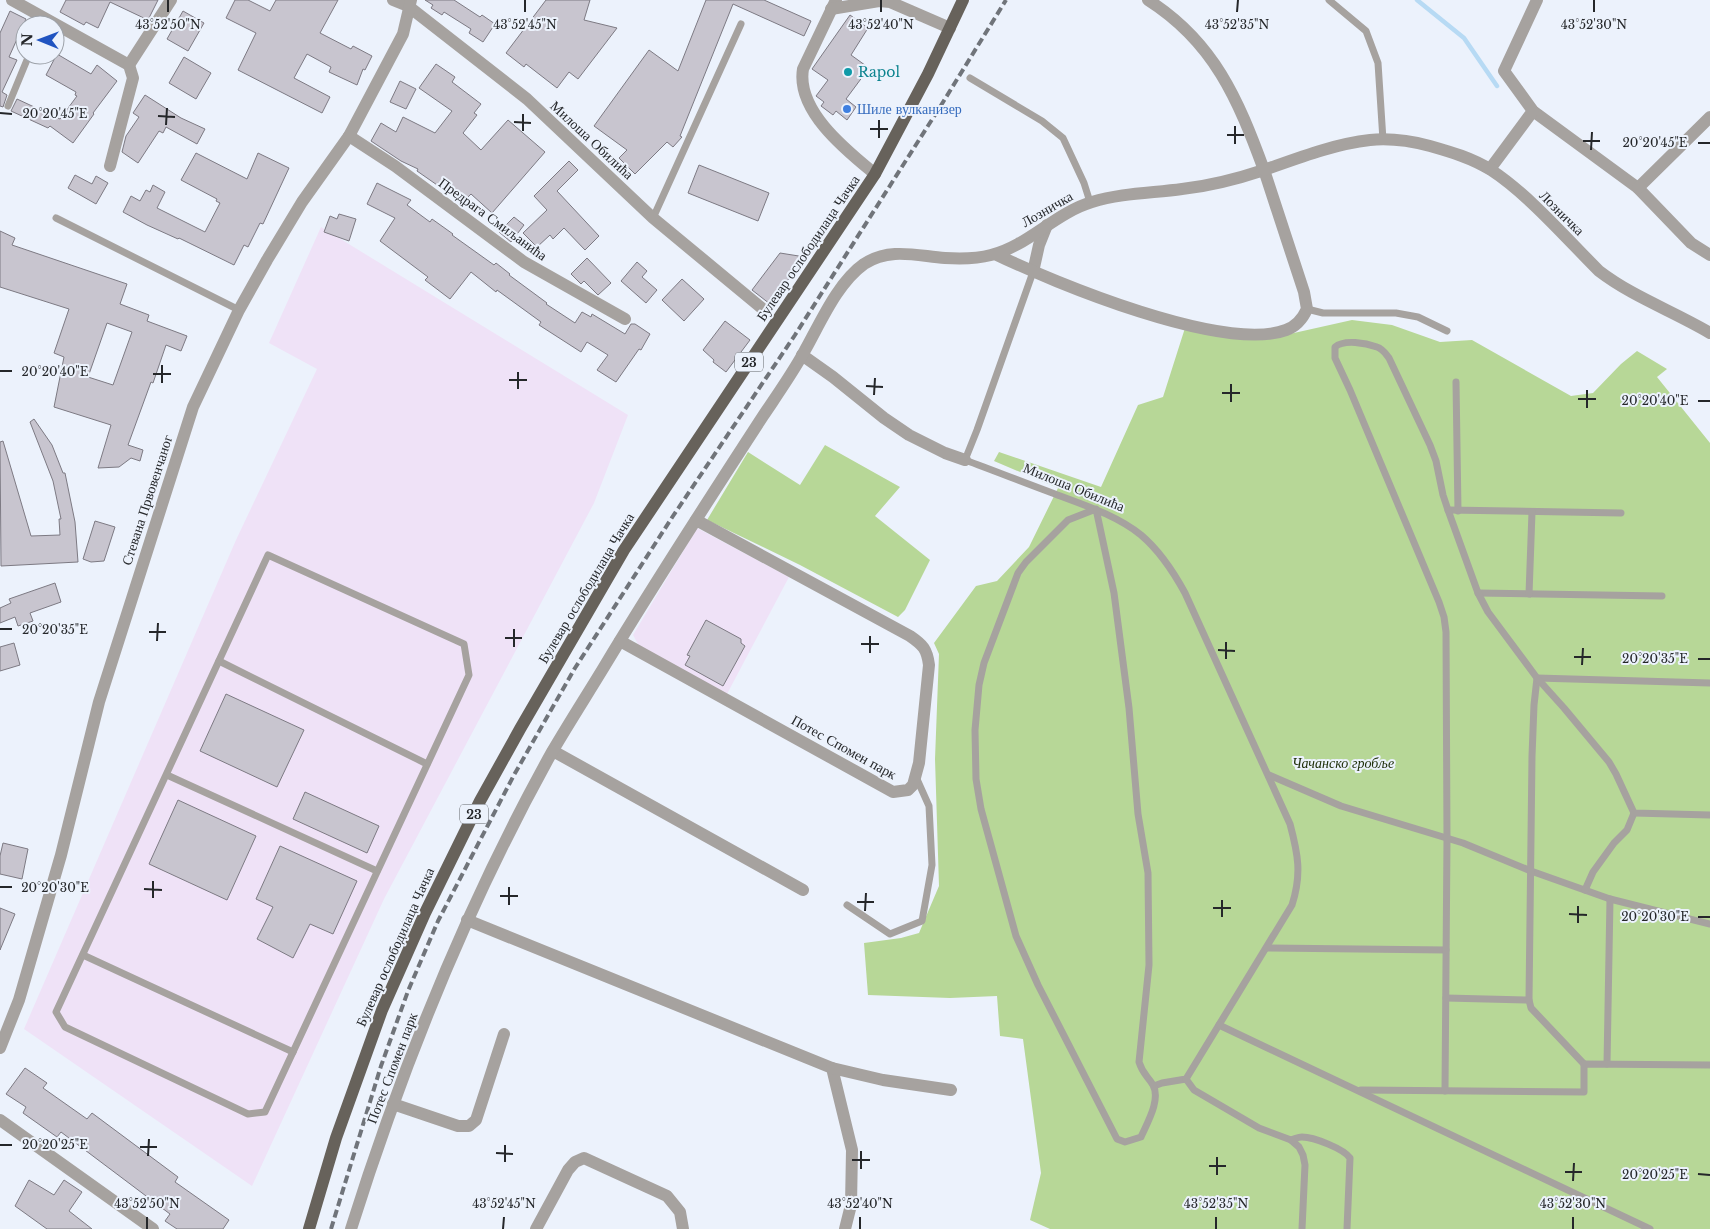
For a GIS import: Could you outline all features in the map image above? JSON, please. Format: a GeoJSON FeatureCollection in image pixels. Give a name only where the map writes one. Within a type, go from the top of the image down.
{"type":"FeatureCollection","features":[{"type":"Feature","properties":{"kind":"main road","name":"Булевар ослободилаца Чачка"},"geometry":{"type":"LineString","coordinates":[[309,1229],[339,1129],[382,1010],[425,913],[480,802],[520,729],[626,548],[875,174],[928,74],[963,0]]}},
{"type":"Feature","properties":{"kind":"street"},"geometry":{"type":"LineString","coordinates":[[12,0],[34,15]]}},
{"type":"Feature","properties":{"kind":"street"},"geometry":{"type":"LineString","coordinates":[[129,64],[171,0]]}},
{"type":"Feature","properties":{"kind":"street","name":"Милоша Обилића"},"geometry":{"type":"LineString","coordinates":[[393,0],[409,3],[527,99],[653,218],[764,310]]}},
{"type":"Feature","properties":{"kind":"street"},"geometry":{"type":"LineString","coordinates":[[994,254],[1034,272],[1152,314],[1223,332],[1254,335],[1287,330],[1300,320],[1307,309],[1304,292],[1264,170],[1226,79],[1184,28],[1148,0]]}},
{"type":"Feature","properties":{"kind":"street"},"geometry":{"type":"LineString","coordinates":[[1537,0],[1504,71],[1533,111],[1638,188],[1691,244],[1710,255]]}},
{"type":"Feature","properties":{"kind":"street"},"geometry":{"type":"LineString","coordinates":[[875,174],[841,146],[830,134],[808,102],[804,89],[803,69],[834,5],[879,1],[890,2],[950,28]]}},
{"type":"Feature","properties":{"kind":"street","name":"Стевана Првовенчаног"},"geometry":{"type":"LineString","coordinates":[[0,1048],[19,1000],[61,854],[98,702],[193,407],[239,310],[302,202],[349,136],[403,34],[409,3]]}},
{"type":"Feature","properties":{"kind":"street"},"geometry":{"type":"LineString","coordinates":[[65,32],[129,64],[133,78],[110,166]]}},
{"type":"Feature","properties":{"kind":"street"},"geometry":{"type":"LineString","coordinates":[[1490,169],[1533,111]]}},
{"type":"Feature","properties":{"kind":"street"},"geometry":{"type":"LineString","coordinates":[[1638,188],[1710,117]]}},
{"type":"Feature","properties":{"kind":"street","name":"Предрага Смиљанића"},"geometry":{"type":"LineString","coordinates":[[349,136],[395,166],[524,262],[625,319]]}},
{"type":"Feature","properties":{"kind":"street","name":"Лозничка"},"geometry":{"type":"LineString","coordinates":[[802,355],[843,286],[850,276],[867,262],[897,253],[960,259],[994,254],[1013,246],[1075,208],[1090,202],[1208,186],[1332,148],[1358,142],[1383,140],[1416,142],[1462,156],[1490,169],[1510,184],[1599,271],[1640,297],[1710,332]]}},
{"type":"Feature","properties":{"kind":"street"},"geometry":{"type":"LineString","coordinates":[[1034,272],[1039,245],[1047,225]]}},
{"type":"Feature","properties":{"kind":"street","name":"Милоша Обилића"},"geometry":{"type":"LineString","coordinates":[[802,355],[909,435],[945,453],[965,460]]}},
{"type":"Feature","properties":{"kind":"street","name":"Потес Спомен парк"},"geometry":{"type":"LineString","coordinates":[[351,1229],[378,1143],[393,1104],[467,920],[505,841],[553,751],[620,641],[802,355]]}},
{"type":"Feature","properties":{"kind":"street","name":"Потес Спомен парк"},"geometry":{"type":"LineString","coordinates":[[620,641],[893,792],[908,790],[913,784],[916,776],[929,666],[927,652],[920,643],[696,520]]}},
{"type":"Feature","properties":{"kind":"street"},"geometry":{"type":"LineString","coordinates":[[553,751],[803,890]]}},
{"type":"Feature","properties":{"kind":"street"},"geometry":{"type":"LineString","coordinates":[[467,920],[832,1068],[883,1080],[951,1090]]}},
{"type":"Feature","properties":{"kind":"street"},"geometry":{"type":"LineString","coordinates":[[393,1104],[458,1126],[469,1126],[476,1120],[504,1034]]}},
{"type":"Feature","properties":{"kind":"street"},"geometry":{"type":"LineString","coordinates":[[832,1068],[852,1150],[851,1205],[845,1229]]}},
{"type":"Feature","properties":{"kind":"street"},"geometry":{"type":"LineString","coordinates":[[0,1120],[153,1229]]}},
{"type":"Feature","properties":{"kind":"street"},"geometry":{"type":"LineString","coordinates":[[536,1229],[568,1170],[575,1162],[584,1158],[667,1196],[680,1212],[682,1229]]}},
{"type":"Feature","properties":{"kind":"lane"},"geometry":{"type":"LineString","coordinates":[[1329,0],[1366,31],[1378,63],[1383,140]]}},
{"type":"Feature","properties":{"kind":"lane"},"geometry":{"type":"LineString","coordinates":[[653,218],[741,24]]}},
{"type":"Feature","properties":{"kind":"lane"},"geometry":{"type":"LineString","coordinates":[[8,106],[25,65]]}},
{"type":"Feature","properties":{"kind":"lane"},"geometry":{"type":"LineString","coordinates":[[970,78],[1042,121],[1063,138],[1081,176],[1090,202]]}},
{"type":"Feature","properties":{"kind":"lane"},"geometry":{"type":"LineString","coordinates":[[56,218],[239,310]]}},
{"type":"Feature","properties":{"kind":"lane"},"geometry":{"type":"LineString","coordinates":[[965,460],[1034,272]]}},
{"type":"Feature","properties":{"kind":"lane"},"geometry":{"type":"LineString","coordinates":[[1307,309],[1323,313],[1404,314],[1418,317],[1447,330]]}},
{"type":"Feature","properties":{"kind":"lane"},"geometry":{"type":"LineString","coordinates":[[1445,1091],[1447,839],[1446,632],[1444,617],[1350,390],[1334,358],[1335,347],[1339,344],[1344,342],[1371,345],[1384,352],[1389,358],[1430,445],[1436,461],[1443,496],[1478,593],[1498,628],[1537,678],[1608,762],[1616,774],[1634,813],[1627,830],[1614,843],[1593,872],[1585,890]]}},
{"type":"Feature","properties":{"kind":"lane"},"geometry":{"type":"LineString","coordinates":[[1456,382],[1458,511]]}},
{"type":"Feature","properties":{"kind":"lane","name":"Милоша Обилића"},"geometry":{"type":"LineString","coordinates":[[965,460],[1096,509],[1121,522],[1141,535],[1174,571],[1290,824],[1298,854],[1300,870],[1296,893],[1292,905],[1267,948]]}},
{"type":"Feature","properties":{"kind":"lane"},"geometry":{"type":"LineString","coordinates":[[1096,509],[1114,593],[1128,708],[1138,814],[1148,873],[1150,965],[1139,1062],[1142,1072],[1154,1086],[1156,1100],[1141,1137],[1125,1142],[1117,1139],[1038,985],[1016,936],[981,809],[976,779],[975,730],[979,684],[984,664],[1018,573],[1026,562],[1068,520],[1096,509]]}},
{"type":"Feature","properties":{"kind":"lane"},"geometry":{"type":"LineString","coordinates":[[1448,510],[1621,513]]}},
{"type":"Feature","properties":{"kind":"lane"},"geometry":{"type":"LineString","coordinates":[[1529,594],[1532,512]]}},
{"type":"Feature","properties":{"kind":"lane"},"geometry":{"type":"LineString","coordinates":[[268,555],[464,644],[469,676],[265,1112],[248,1114],[65,1027],[56,1012],[219,661],[268,555]]}},
{"type":"Feature","properties":{"kind":"lane"},"geometry":{"type":"LineString","coordinates":[[1478,593],[1662,596]]}},
{"type":"Feature","properties":{"kind":"lane"},"geometry":{"type":"LineString","coordinates":[[219,661],[427,764]]}},
{"type":"Feature","properties":{"kind":"lane"},"geometry":{"type":"LineString","coordinates":[[1537,678],[1710,683]]}},
{"type":"Feature","properties":{"kind":"lane"},"geometry":{"type":"LineString","coordinates":[[1358,1090],[1584,1092],[1584,1064],[1531,1008],[1529,1000],[1532,756],[1537,678]]}},
{"type":"Feature","properties":{"kind":"lane"},"geometry":{"type":"LineString","coordinates":[[166,775],[377,871]]}},
{"type":"Feature","properties":{"kind":"lane"},"geometry":{"type":"LineString","coordinates":[[1268,775],[1341,806],[1463,843],[1531,871],[1610,899],[1710,924]]}},
{"type":"Feature","properties":{"kind":"lane"},"geometry":{"type":"LineString","coordinates":[[847,905],[890,934],[922,921],[932,865],[930,806],[916,776]]}},
{"type":"Feature","properties":{"kind":"lane"},"geometry":{"type":"LineString","coordinates":[[1634,813],[1710,815]]}},
{"type":"Feature","properties":{"kind":"lane"},"geometry":{"type":"LineString","coordinates":[[1607,1064],[1610,899]]}},
{"type":"Feature","properties":{"kind":"lane"},"geometry":{"type":"LineString","coordinates":[[1186,1079],[1267,948],[1446,950]]}},
{"type":"Feature","properties":{"kind":"lane"},"geometry":{"type":"LineString","coordinates":[[83,955],[293,1052]]}},
{"type":"Feature","properties":{"kind":"lane"},"geometry":{"type":"LineString","coordinates":[[1446,998],[1529,1000]]}},
{"type":"Feature","properties":{"kind":"lane"},"geometry":{"type":"LineString","coordinates":[[1219,1024],[1650,1229]]}},
{"type":"Feature","properties":{"kind":"lane"},"geometry":{"type":"LineString","coordinates":[[1584,1064],[1710,1065]]}},
{"type":"Feature","properties":{"kind":"lane"},"geometry":{"type":"LineString","coordinates":[[1154,1086],[1162,1082],[1186,1079]]}},
{"type":"Feature","properties":{"kind":"lane"},"geometry":{"type":"LineString","coordinates":[[1186,1079],[1194,1090],[1266,1131],[1291,1140],[1299,1147],[1305,1166],[1302,1229]]}},
{"type":"Feature","properties":{"kind":"lane"},"geometry":{"type":"LineString","coordinates":[[1291,1140],[1297,1137],[1309,1138],[1343,1150],[1350,1158],[1347,1229]]}},
{"type":"Feature","properties":{"kind":"shaded area"},"geometry":{"type":"Polygon","coordinates":[[[321,227],[628,415],[594,503],[384,899],[252,1186],[24,1029],[236,540],[317,369],[269,343],[321,227]]]}},
{"type":"Feature","properties":{"kind":"shaded area"},"geometry":{"type":"Polygon","coordinates":[[[697,528],[789,577],[727,694],[639,646],[633,635],[697,528]]]}},
{"type":"Feature","properties":{"kind":"green space","name":"Чачанско гробље"},"geometry":{"type":"Polygon","coordinates":[[[1352,320],[1392,325],[1440,342],[1472,340],[1571,396],[1593,393],[1621,364],[1637,351],[1667,369],[1657,377],[1710,443],[1710,1229],[1050,1229],[1030,1220],[1041,1173],[1023,1039],[1000,1036],[997,996],[950,998],[868,995],[864,943],[901,938],[919,933],[939,886],[935,759],[939,654],[934,643],[976,586],[997,581],[1029,547],[1058,488],[994,461],[999,452],[1101,487],[1138,405],[1163,397],[1185,328],[1276,337],[1352,320]]]}},
{"type":"Feature","properties":{"kind":"green space"},"geometry":{"type":"Polygon","coordinates":[[[825,445],[900,487],[875,516],[930,560],[905,610],[898,617],[800,565],[707,520],[748,452],[800,485],[825,445]]]}},
{"type":"Feature","properties":{"kind":"building"},"geometry":{"type":"Polygon","coordinates":[[[66,0],[158,0],[148,20],[110,2],[98,28],[86,22],[84,25],[60,12],[66,0]]]}},
{"type":"Feature","properties":{"kind":"building"},"geometry":{"type":"Polygon","coordinates":[[[235,0],[248,0],[270,11],[276,0],[338,0],[320,33],[351,49],[353,46],[372,56],[365,70],[363,69],[357,85],[329,72],[331,67],[307,54],[294,78],[330,97],[322,113],[238,70],[256,33],[226,18],[235,0]]]}},
{"type":"Feature","properties":{"kind":"building"},"geometry":{"type":"Polygon","coordinates":[[[425,0],[454,0],[480,17],[482,15],[495,24],[483,42],[469,33],[471,29],[444,12],[442,15],[431,8],[433,5],[425,0]]]}},
{"type":"Feature","properties":{"kind":"building"},"geometry":{"type":"Polygon","coordinates":[[[546,0],[590,0],[584,20],[617,28],[578,79],[569,72],[557,88],[526,64],[524,67],[506,53],[546,0]]]}},
{"type":"Feature","properties":{"kind":"building"},"geometry":{"type":"Polygon","coordinates":[[[706,0],[764,0],[811,21],[804,36],[733,4],[680,136],[682,137],[673,147],[667,142],[635,174],[619,158],[627,150],[594,126],[649,50],[678,71],[706,0]]]}},
{"type":"Feature","properties":{"kind":"building"},"geometry":{"type":"Polygon","coordinates":[[[10,11],[18,15],[15,15],[15,44],[9,57],[15,59],[15,64],[2,92],[7,95],[3,107],[0,106],[0,33],[10,11]]]}},
{"type":"Feature","properties":{"kind":"building"},"geometry":{"type":"Polygon","coordinates":[[[183,11],[204,23],[188,51],[167,39],[183,11]]]}},
{"type":"Feature","properties":{"kind":"building"},"geometry":{"type":"Polygon","coordinates":[[[850,15],[868,28],[851,55],[869,68],[846,99],[856,107],[847,120],[836,111],[833,115],[821,106],[824,102],[816,96],[828,80],[812,69],[850,15]]]}},
{"type":"Feature","properties":{"kind":"building"},"geometry":{"type":"Polygon","coordinates":[[[184,57],[211,73],[196,99],[169,83],[184,57]]]}},
{"type":"Feature","properties":{"kind":"building"},"geometry":{"type":"Polygon","coordinates":[[[65,59],[91,74],[97,65],[117,81],[73,143],[50,126],[48,128],[11,111],[17,99],[60,119],[77,96],[75,95],[76,92],[46,75],[51,65],[65,65],[65,59]]]}},
{"type":"Feature","properties":{"kind":"building"},"geometry":{"type":"Polygon","coordinates":[[[436,64],[455,77],[452,82],[481,104],[474,113],[477,115],[463,133],[481,150],[508,120],[545,152],[492,213],[471,194],[466,199],[444,181],[440,187],[417,171],[418,169],[401,161],[371,141],[381,123],[396,132],[403,117],[435,133],[452,111],[419,88],[436,64]]]}},
{"type":"Feature","properties":{"kind":"building"},"geometry":{"type":"Polygon","coordinates":[[[400,81],[416,89],[406,109],[390,102],[400,81]]]}},
{"type":"Feature","properties":{"kind":"building"},"geometry":{"type":"Polygon","coordinates":[[[145,95],[181,118],[205,129],[197,144],[166,127],[163,133],[159,131],[138,163],[122,152],[126,136],[139,117],[133,113],[145,95]]]}},
{"type":"Feature","properties":{"kind":"building"},"geometry":{"type":"Polygon","coordinates":[[[196,153],[247,179],[258,153],[289,168],[263,224],[260,223],[248,247],[244,245],[234,265],[123,212],[131,196],[140,201],[146,190],[150,192],[153,185],[165,192],[157,208],[205,232],[220,203],[216,201],[217,199],[181,180],[196,153]]]}},
{"type":"Feature","properties":{"kind":"building"},"geometry":{"type":"Polygon","coordinates":[[[569,161],[578,170],[557,191],[599,236],[585,250],[564,228],[553,239],[550,235],[537,247],[523,233],[547,210],[534,196],[569,161]]]}},
{"type":"Feature","properties":{"kind":"building"},"geometry":{"type":"Polygon","coordinates":[[[699,165],[769,193],[758,221],[688,193],[699,165]]]}},
{"type":"Feature","properties":{"kind":"building"},"geometry":{"type":"Polygon","coordinates":[[[75,175],[92,184],[96,176],[108,183],[96,204],[68,188],[75,175]]]}},
{"type":"Feature","properties":{"kind":"building"},"geometry":{"type":"Polygon","coordinates":[[[377,183],[411,200],[407,205],[430,222],[432,219],[494,265],[496,263],[546,304],[575,323],[582,312],[591,317],[592,314],[625,334],[631,324],[635,324],[650,334],[641,350],[639,349],[616,382],[597,370],[608,355],[587,342],[581,352],[539,325],[541,322],[497,290],[496,292],[471,272],[450,299],[425,280],[428,277],[380,241],[395,218],[367,204],[377,183]]]}},
{"type":"Feature","properties":{"kind":"building"},"geometry":{"type":"Polygon","coordinates":[[[339,214],[356,219],[349,241],[324,232],[330,216],[337,219],[339,214]]]}},
{"type":"Feature","properties":{"kind":"building"},"geometry":{"type":"Polygon","coordinates":[[[514,217],[524,225],[511,242],[499,232],[514,217]]]}},
{"type":"Feature","properties":{"kind":"building"},"geometry":{"type":"Polygon","coordinates":[[[0,231],[15,238],[12,245],[127,284],[120,304],[149,315],[147,321],[187,336],[181,351],[166,345],[153,383],[151,382],[128,445],[143,450],[140,461],[131,458],[119,467],[98,468],[111,425],[54,407],[64,357],[54,353],[69,309],[0,287],[0,231]],[[107,323],[88,377],[113,385],[132,332],[107,323]]]}},
{"type":"Feature","properties":{"kind":"building"},"geometry":{"type":"Polygon","coordinates":[[[780,253],[805,257],[770,304],[752,290],[780,253]]]}},
{"type":"Feature","properties":{"kind":"building"},"geometry":{"type":"Polygon","coordinates":[[[587,258],[611,283],[598,295],[584,281],[581,284],[571,274],[587,258]]]}},
{"type":"Feature","properties":{"kind":"building"},"geometry":{"type":"Polygon","coordinates":[[[637,262],[647,271],[642,277],[657,290],[646,303],[621,281],[637,262]]]}},
{"type":"Feature","properties":{"kind":"building"},"geometry":{"type":"Polygon","coordinates":[[[682,279],[704,299],[684,321],[662,300],[682,279]]]}},
{"type":"Feature","properties":{"kind":"building"},"geometry":{"type":"Polygon","coordinates":[[[725,321],[750,340],[726,372],[713,362],[714,360],[703,350],[725,321]]]}},
{"type":"Feature","properties":{"kind":"building"},"geometry":{"type":"Polygon","coordinates":[[[34,419],[52,445],[63,473],[65,473],[75,522],[78,562],[1,566],[0,442],[3,441],[31,536],[60,535],[59,519],[61,519],[53,481],[30,422],[34,419]]]}},
{"type":"Feature","properties":{"kind":"building"},"geometry":{"type":"Polygon","coordinates":[[[95,521],[115,527],[104,561],[91,562],[83,559],[95,521]]]}},
{"type":"Feature","properties":{"kind":"building"},"geometry":{"type":"Polygon","coordinates":[[[55,583],[61,602],[30,613],[33,621],[18,626],[15,617],[0,623],[0,608],[11,603],[9,599],[55,583]]]}},
{"type":"Feature","properties":{"kind":"building"},"geometry":{"type":"Polygon","coordinates":[[[706,620],[741,639],[741,643],[745,646],[723,686],[685,665],[690,656],[687,655],[706,620]]]}},
{"type":"Feature","properties":{"kind":"building"},"geometry":{"type":"Polygon","coordinates":[[[14,643],[20,665],[0,671],[0,647],[14,643]]]}},
{"type":"Feature","properties":{"kind":"building"},"geometry":{"type":"Polygon","coordinates":[[[226,694],[304,730],[277,787],[200,751],[226,694]]]}},
{"type":"Feature","properties":{"kind":"building"},"geometry":{"type":"Polygon","coordinates":[[[305,792],[379,826],[367,853],[293,819],[305,792]]]}},
{"type":"Feature","properties":{"kind":"building"},"geometry":{"type":"Polygon","coordinates":[[[178,800],[256,836],[227,900],[149,864],[178,800]]]}},
{"type":"Feature","properties":{"kind":"building"},"geometry":{"type":"Polygon","coordinates":[[[3,843],[28,849],[22,879],[0,874],[0,856],[3,843]]]}},
{"type":"Feature","properties":{"kind":"building"},"geometry":{"type":"Polygon","coordinates":[[[280,846],[357,881],[333,934],[310,924],[293,958],[257,939],[273,907],[256,899],[280,846]]]}},
{"type":"Feature","properties":{"kind":"building"},"geometry":{"type":"Polygon","coordinates":[[[0,908],[15,914],[0,950],[0,908]]]}},
{"type":"Feature","properties":{"kind":"building"},"geometry":{"type":"Polygon","coordinates":[[[25,1068],[47,1083],[43,1088],[87,1119],[92,1113],[178,1177],[175,1182],[229,1220],[223,1229],[177,1229],[165,1221],[170,1214],[61,1132],[57,1137],[23,1113],[26,1107],[6,1094],[25,1068]]]}},
{"type":"Feature","properties":{"kind":"building"},"geometry":{"type":"Polygon","coordinates":[[[29,1180],[54,1195],[64,1180],[82,1192],[69,1211],[92,1229],[47,1229],[15,1206],[29,1180]]]}},
{"type":"Feature","properties":{"kind":"waterway","name":"Лозничка"},"geometry":{"type":"LineString","coordinates":[[1417,0],[1464,38],[1497,86]]}},
{"type":"Feature","properties":{"kind":"railway"},"geometry":{"type":"LineString","coordinates":[[331,1229],[381,1066],[408,991],[438,921],[514,775],[575,668],[673,516],[795,335],[1006,0]]}},
{"type":"Feature","properties":{"kind":"place","name":"Rapol"},"geometry":{"type":"Point","coordinates":[848,72]}},
{"type":"Feature","properties":{"kind":"place","name":"Шиле вулканизер"},"geometry":{"type":"Point","coordinates":[847,109]}}]}
